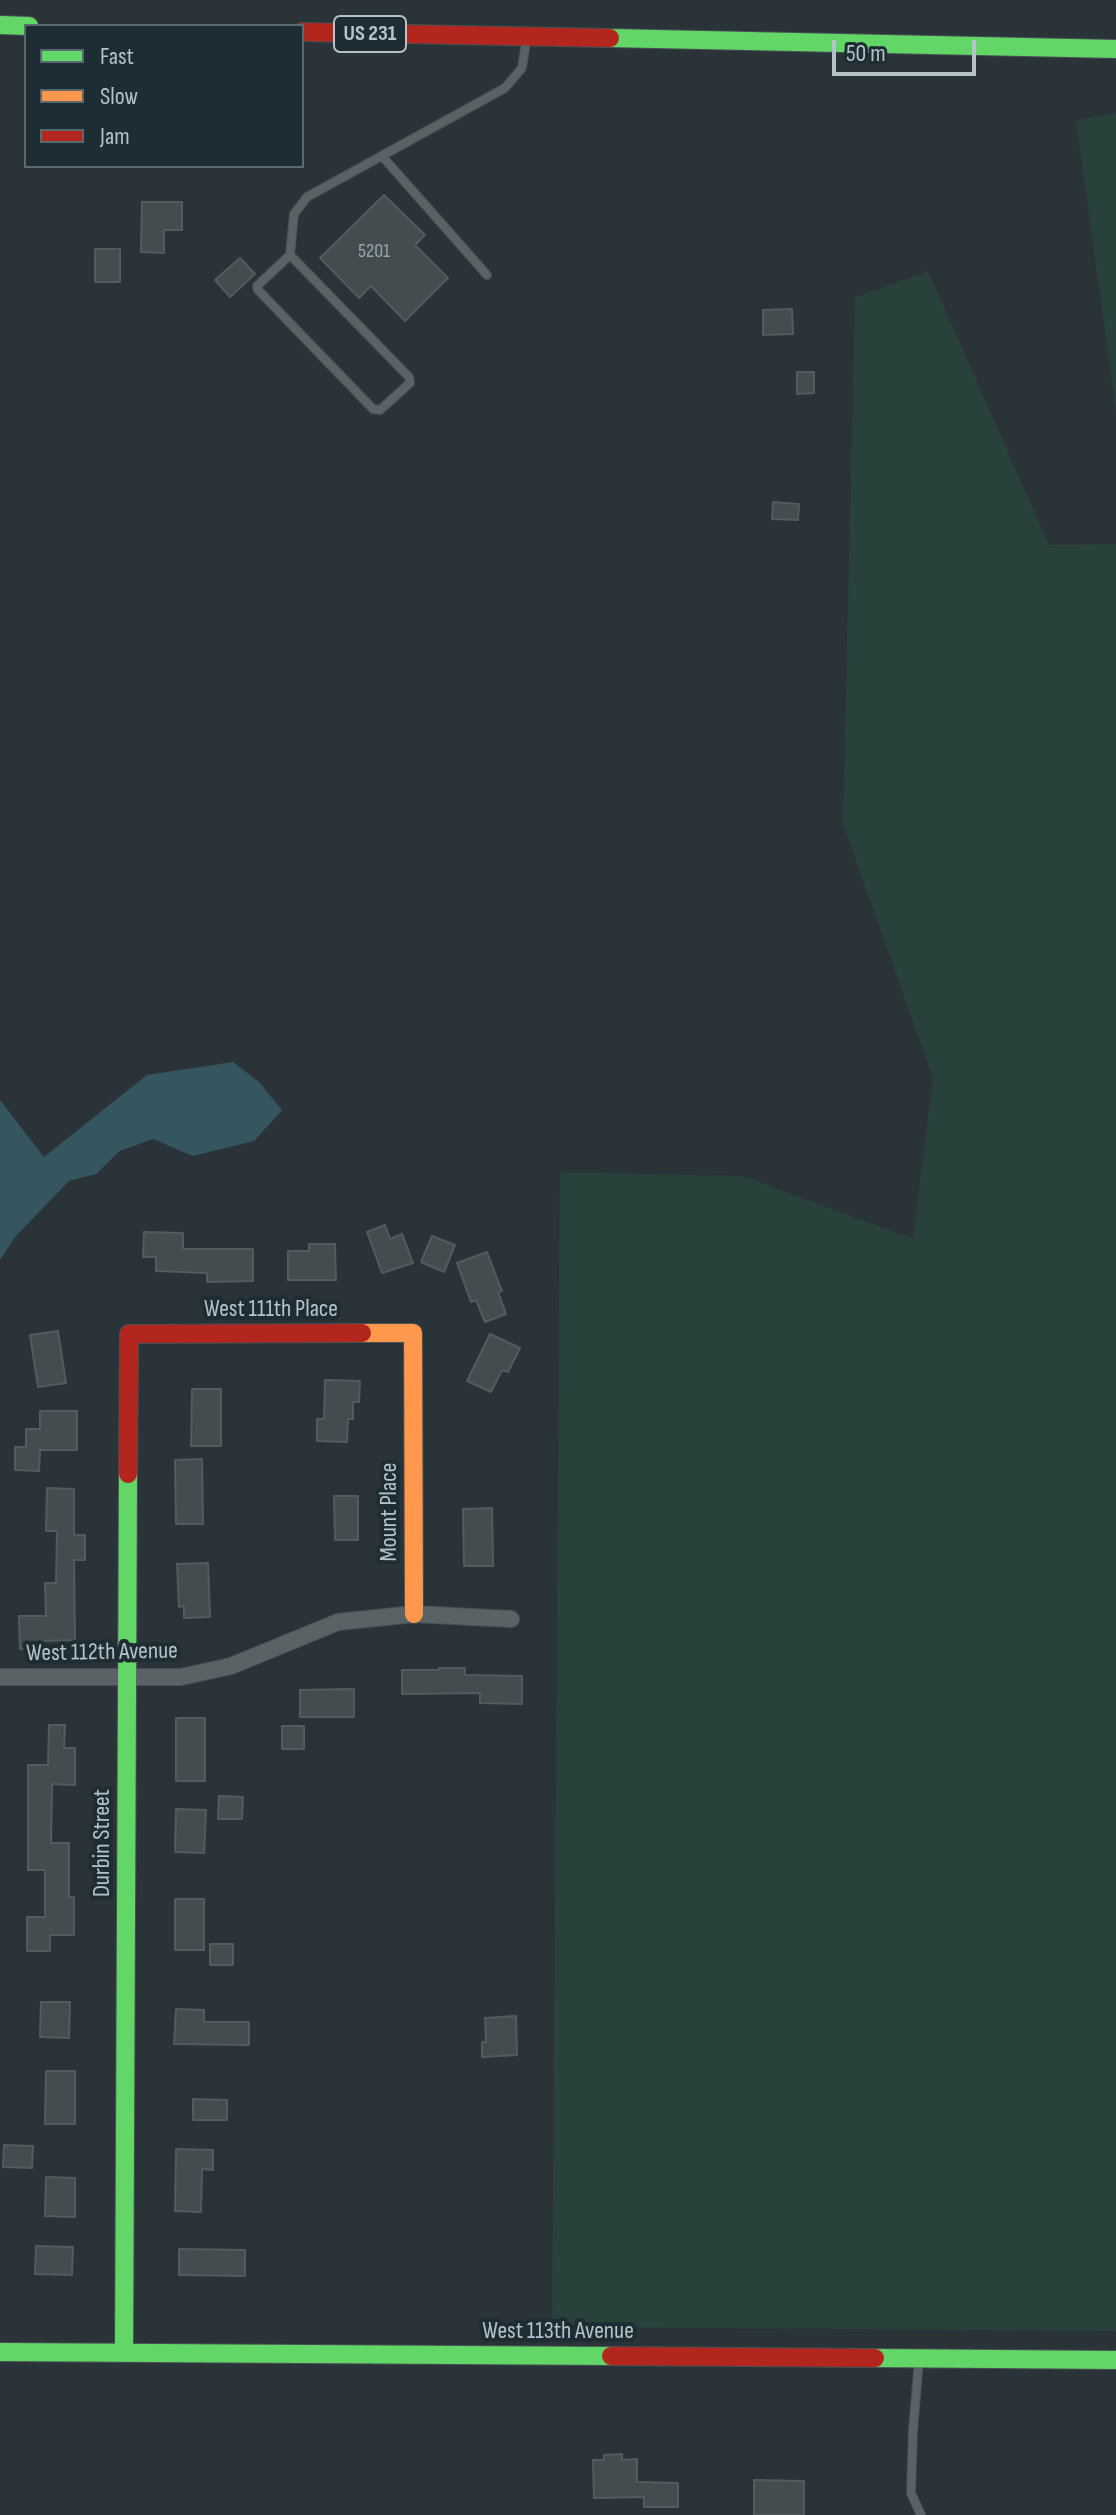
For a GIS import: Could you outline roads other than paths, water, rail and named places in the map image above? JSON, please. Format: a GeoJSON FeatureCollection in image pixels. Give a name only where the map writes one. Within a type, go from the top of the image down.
{"type":"FeatureCollection","features":[{"type":"Feature","properties":{"kind":"street"},"geometry":{"type":"LineString","coordinates":[[0,25],[24,26]]}},
{"type":"Feature","properties":{"kind":"street","name":"US 231"},"geometry":{"type":"LineString","coordinates":[[304,32],[1116,49]]}},
{"type":"Feature","properties":{"kind":"street","name":"West 111th Place"},"geometry":{"type":"LineString","coordinates":[[129,1334],[413,1333]]}},
{"type":"Feature","properties":{"kind":"street","name":"Mount Place"},"geometry":{"type":"LineString","coordinates":[[413,1333],[414,1614]]}},
{"type":"Feature","properties":{"kind":"street","name":"Durbin Street"},"geometry":{"type":"LineString","coordinates":[[124,2352],[129,1334]]}},
{"type":"Feature","properties":{"kind":"street"},"geometry":{"type":"LineString","coordinates":[[414,1614],[511,1619]]}},
{"type":"Feature","properties":{"kind":"street","name":"West 112th Avenue"},"geometry":{"type":"LineString","coordinates":[[0,1677],[181,1677],[231,1666],[338,1622],[414,1614]]}},
{"type":"Feature","properties":{"kind":"street","name":"West 113th Avenue"},"geometry":{"type":"LineString","coordinates":[[0,2352],[1116,2360]]}},
{"type":"Feature","properties":{"kind":"lane"},"geometry":{"type":"LineString","coordinates":[[290,255],[409,377],[410,383],[380,410],[373,409],[258,290],[260,282],[290,255],[294,214],[307,197],[505,88],[522,68],[527,37]]}},
{"type":"Feature","properties":{"kind":"lane"},"geometry":{"type":"LineString","coordinates":[[382,156],[487,275]]}},
{"type":"Feature","properties":{"kind":"lane"},"geometry":{"type":"LineString","coordinates":[[920,2359],[911,2493],[921,2515]]}},
{"type":"Feature","properties":{"kind":"water"},"geometry":{"type":"Polygon","coordinates":[[[233,1062],[259,1082],[282,1110],[254,1141],[193,1156],[153,1139],[120,1151],[96,1174],[69,1181],[15,1237],[0,1260],[0,1100],[44,1157],[147,1075],[233,1062]]]}}]}
